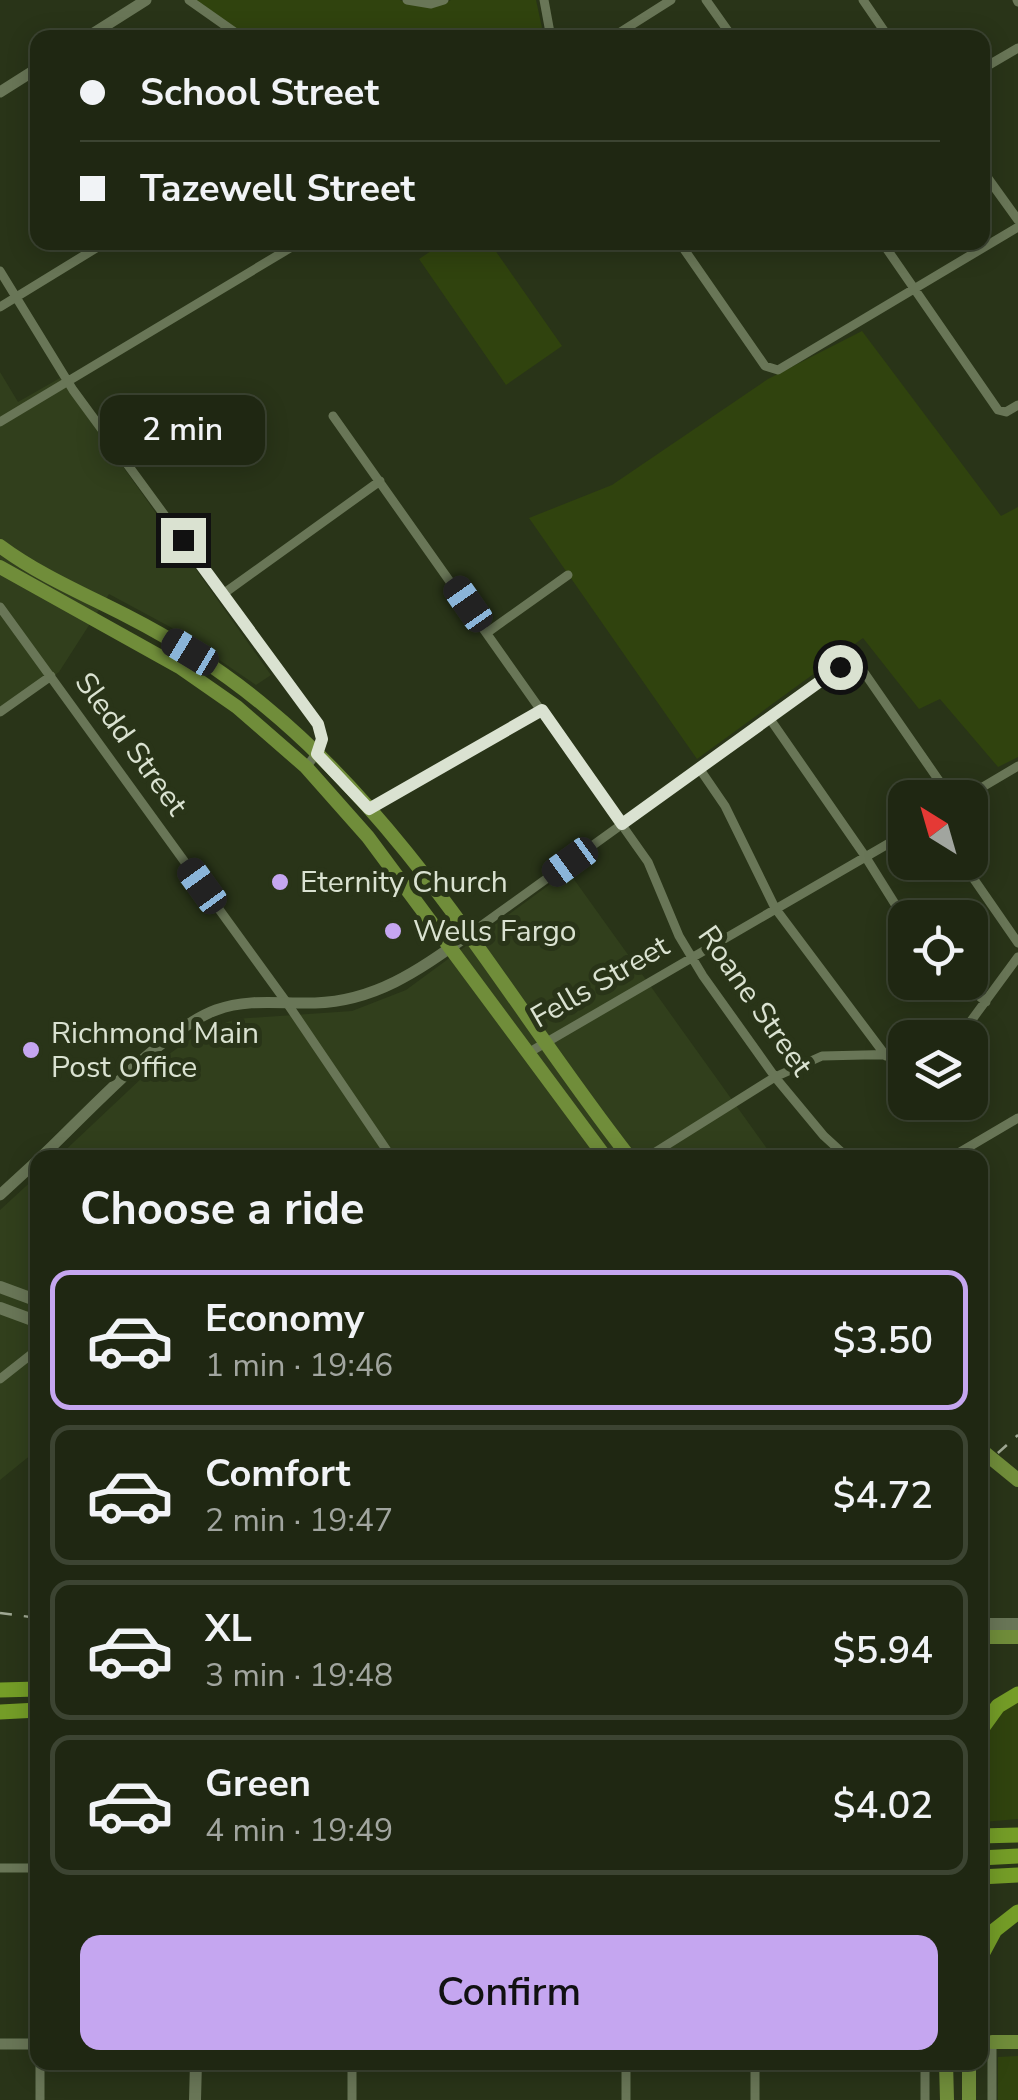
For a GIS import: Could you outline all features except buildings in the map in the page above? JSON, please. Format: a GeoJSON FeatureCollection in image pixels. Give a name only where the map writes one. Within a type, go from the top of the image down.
{"type":"FeatureCollection","features":[{"type":"Feature","properties":{"kind":"highway"},"geometry":{"type":"LineString","coordinates":[[0,1690],[30,1689]]}},
{"type":"Feature","properties":{"kind":"highway"},"geometry":{"type":"LineString","coordinates":[[988,1719],[998,1706],[1018,1694]]}},
{"type":"Feature","properties":{"kind":"highway"},"geometry":{"type":"LineString","coordinates":[[0,1712],[30,1710]]}},
{"type":"Feature","properties":{"kind":"highway"},"geometry":{"type":"LineString","coordinates":[[988,1836],[1015,1834]]}},
{"type":"Feature","properties":{"kind":"highway"},"geometry":{"type":"LineString","coordinates":[[988,1858],[1018,1856]]}},
{"type":"Feature","properties":{"kind":"highway"},"geometry":{"type":"LineString","coordinates":[[988,1877],[1018,1876]]}},
{"type":"Feature","properties":{"kind":"highway"},"geometry":{"type":"LineString","coordinates":[[988,1943],[995,1930],[1018,1912]]}},
{"type":"Feature","properties":{"kind":"main road"},"geometry":{"type":"LineString","coordinates":[[1,550],[190,652],[266,708],[317,754],[369,809],[624,1150]]}},
{"type":"Feature","properties":{"kind":"main road"},"geometry":{"type":"LineString","coordinates":[[0,567],[181,668],[236,707],[306,768],[359,826],[600,1150]]}},
{"type":"Feature","properties":{"kind":"main road"},"geometry":{"type":"LineString","coordinates":[[0,1287],[30,1298]]}},
{"type":"Feature","properties":{"kind":"main road"},"geometry":{"type":"LineString","coordinates":[[0,1308],[30,1319]]}},
{"type":"Feature","properties":{"kind":"main road"},"geometry":{"type":"LineString","coordinates":[[988,1456],[1018,1480]]}},
{"type":"Feature","properties":{"kind":"main road"},"geometry":{"type":"LineString","coordinates":[[988,1624],[1018,1624]]}},
{"type":"Feature","properties":{"kind":"main road"},"geometry":{"type":"LineString","coordinates":[[988,1637],[1018,1637]]}},
{"type":"Feature","properties":{"kind":"main road"},"geometry":{"type":"LineString","coordinates":[[988,2042],[1018,2042]]}},
{"type":"Feature","properties":{"kind":"main road"},"geometry":{"type":"LineString","coordinates":[[195,2100],[196,2070]]}},
{"type":"Feature","properties":{"kind":"main road"},"geometry":{"type":"LineString","coordinates":[[946,2070],[946,2100]]}},
{"type":"Feature","properties":{"kind":"main road"},"geometry":{"type":"LineString","coordinates":[[969,2070],[970,2100]]}},
{"type":"Feature","properties":{"kind":"street"},"geometry":{"type":"LineString","coordinates":[[99,30],[146,0]]}},
{"type":"Feature","properties":{"kind":"street"},"geometry":{"type":"LineString","coordinates":[[190,0],[232,30]]}},
{"type":"Feature","properties":{"kind":"street"},"geometry":{"type":"LineString","coordinates":[[407,0],[431,4],[444,0]]}},
{"type":"Feature","properties":{"kind":"street"},"geometry":{"type":"LineString","coordinates":[[544,0],[550,30]]}},
{"type":"Feature","properties":{"kind":"street"},"geometry":{"type":"LineString","coordinates":[[624,30],[672,0]]}},
{"type":"Feature","properties":{"kind":"street"},"geometry":{"type":"LineString","coordinates":[[706,0],[727,30]]}},
{"type":"Feature","properties":{"kind":"street"},"geometry":{"type":"LineString","coordinates":[[862,0],[883,30]]}},
{"type":"Feature","properties":{"kind":"street"},"geometry":{"type":"LineString","coordinates":[[990,65],[1018,48]]}},
{"type":"Feature","properties":{"kind":"street"},"geometry":{"type":"LineString","coordinates":[[0,92],[30,73]]}},
{"type":"Feature","properties":{"kind":"street"},"geometry":{"type":"LineString","coordinates":[[990,182],[1018,224],[990,242]]}},
{"type":"Feature","properties":{"kind":"street"},"geometry":{"type":"LineString","coordinates":[[0,307],[93,250]]}},
{"type":"Feature","properties":{"kind":"street"},"geometry":{"type":"LineString","coordinates":[[0,422],[287,250]]}},
{"type":"Feature","properties":{"kind":"street"},"geometry":{"type":"LineString","coordinates":[[688,250],[766,366],[778,370],[977,250]]}},
{"type":"Feature","properties":{"kind":"street"},"geometry":{"type":"LineString","coordinates":[[887,250],[998,410],[1006,412],[1018,405]]}},
{"type":"Feature","properties":{"kind":"street"},"geometry":{"type":"LineString","coordinates":[[0,271],[68,381],[320,729],[322,739],[317,754],[306,768]]}},
{"type":"Feature","properties":{"kind":"street","name":"Roane Street"},"geometry":{"type":"LineString","coordinates":[[334,416],[622,824],[653,872],[691,957],[774,1077],[839,1150]]}},
{"type":"Feature","properties":{"kind":"street"},"geometry":{"type":"LineString","coordinates":[[223,594],[380,481]]}},
{"type":"Feature","properties":{"kind":"street"},"geometry":{"type":"LineString","coordinates":[[488,632],[568,575]]}},
{"type":"Feature","properties":{"kind":"street","name":"Sledd Street"},"geometry":{"type":"LineString","coordinates":[[0,607],[287,1003],[387,1150]]}},
{"type":"Feature","properties":{"kind":"street"},"geometry":{"type":"LineString","coordinates":[[49,1150],[194,1020],[238,1004],[336,1001],[369,994],[406,979],[840,667],[850,664],[860,668],[938,780]]}},
{"type":"Feature","properties":{"kind":"street"},"geometry":{"type":"LineString","coordinates":[[0,712],[51,676]]}},
{"type":"Feature","properties":{"kind":"street"},"geometry":{"type":"LineString","coordinates":[[369,809],[542,710]]}},
{"type":"Feature","properties":{"kind":"street"},"geometry":{"type":"LineString","coordinates":[[770,719],[893,900]]}},
{"type":"Feature","properties":{"kind":"street"},"geometry":{"type":"LineString","coordinates":[[988,784],[1018,766]]}},
{"type":"Feature","properties":{"kind":"street"},"geometry":{"type":"LineString","coordinates":[[699,768],[742,839],[775,908],[886,1056]]}},
{"type":"Feature","properties":{"kind":"street","name":"Fells Street"},"geometry":{"type":"LineString","coordinates":[[528,1053],[888,844]]}},
{"type":"Feature","properties":{"kind":"street"},"geometry":{"type":"LineString","coordinates":[[974,880],[1018,944]]}},
{"type":"Feature","properties":{"kind":"street"},"geometry":{"type":"LineString","coordinates":[[972,1020],[1018,957]]}},
{"type":"Feature","properties":{"kind":"street"},"geometry":{"type":"LineString","coordinates":[[659,1150],[774,1077],[822,1056],[886,1056]]}},
{"type":"Feature","properties":{"kind":"street"},"geometry":{"type":"LineString","coordinates":[[964,1150],[1018,1118]]}},
{"type":"Feature","properties":{"kind":"street"},"geometry":{"type":"LineString","coordinates":[[0,1195],[30,1167]]}},
{"type":"Feature","properties":{"kind":"street"},"geometry":{"type":"LineString","coordinates":[[0,1379],[30,1355]]}},
{"type":"Feature","properties":{"kind":"street"},"geometry":{"type":"LineString","coordinates":[[0,1868],[30,1868]]}},
{"type":"Feature","properties":{"kind":"street"},"geometry":{"type":"LineString","coordinates":[[0,2044],[30,2044]]}},
{"type":"Feature","properties":{"kind":"street"},"geometry":{"type":"LineString","coordinates":[[988,2061],[992,2100]]}},
{"type":"Feature","properties":{"kind":"street"},"geometry":{"type":"LineString","coordinates":[[40,2070],[40,2100]]}},
{"type":"Feature","properties":{"kind":"street"},"geometry":{"type":"LineString","coordinates":[[352,2070],[352,2100]]}},
{"type":"Feature","properties":{"kind":"street"},"geometry":{"type":"LineString","coordinates":[[626,2070],[626,2100]]}},
{"type":"Feature","properties":{"kind":"street"},"geometry":{"type":"LineString","coordinates":[[755,2070],[755,2100]]}},
{"type":"Feature","properties":{"kind":"street"},"geometry":{"type":"LineString","coordinates":[[925,2070],[926,2100]]}},
{"type":"Feature","properties":{"kind":"shaded area"},"geometry":{"type":"Polygon","coordinates":[[[196,0],[400,0],[426,6],[451,0],[536,0],[542,30],[239,30],[196,0]]]}},
{"type":"Feature","properties":{"kind":"shaded area"},"geometry":{"type":"Polygon","coordinates":[[[432,250],[495,250],[562,346],[506,385],[419,259],[432,250]]]}},
{"type":"Feature","properties":{"kind":"shaded area"},"geometry":{"type":"Polygon","coordinates":[[[862,331],[1001,516],[1018,507],[1018,757],[998,767],[940,699],[919,709],[863,638],[697,759],[529,518],[612,485],[768,379],[862,331]]]}},
{"type":"Feature","properties":{"kind":"shaded area"},"geometry":{"type":"Polygon","coordinates":[[[0,372],[18,402],[60,378],[271,675],[256,685],[174,629],[109,594],[59,672],[0,715],[0,372]]]}},
{"type":"Feature","properties":{"kind":"shaded area"},"geometry":{"type":"Polygon","coordinates":[[[568,871],[768,1150],[65,1150],[162,1059],[202,1031],[236,1019],[352,1011],[406,990],[568,871]]]}},
{"type":"Feature","properties":{"kind":"shaded area"},"geometry":{"type":"Polygon","coordinates":[[[30,1182],[30,1456],[0,1480],[0,1210],[30,1182]]]}},
{"type":"Feature","properties":{"kind":"shaded area"},"geometry":{"type":"Polygon","coordinates":[[[1018,1700],[1018,1819],[988,1822],[988,1732],[994,1717],[1018,1700]]]}},
{"type":"Feature","properties":{"kind":"shaded area"},"geometry":{"type":"Polygon","coordinates":[[[1018,2056],[1018,2100],[998,2100],[998,2057],[1018,2056]]]}},
{"type":"Feature","properties":{"kind":"railway"},"geometry":{"type":"LineString","coordinates":[[988,1462],[1018,1435]]}},
{"type":"Feature","properties":{"kind":"railway"},"geometry":{"type":"LineString","coordinates":[[0,1613],[30,1617]]}},
{"type":"Feature","properties":{"kind":"place","name":"Eternity Church"},"geometry":{"type":"Point","coordinates":[280,882]}},
{"type":"Feature","properties":{"kind":"place","name":"Wells Fargo"},"geometry":{"type":"Point","coordinates":[393,931]}},
{"type":"Feature","properties":{"kind":"place","name":"Richmond Main Post Office"},"geometry":{"type":"Point","coordinates":[31,1050]}},
{"type":"Feature","properties":{"kind":"route"},"geometry":{"type":"LineString","coordinates":[[183,540],[318,724],[322,739],[317,754],[369,809],[542,710],[622,824],[840,667]]}}]}
